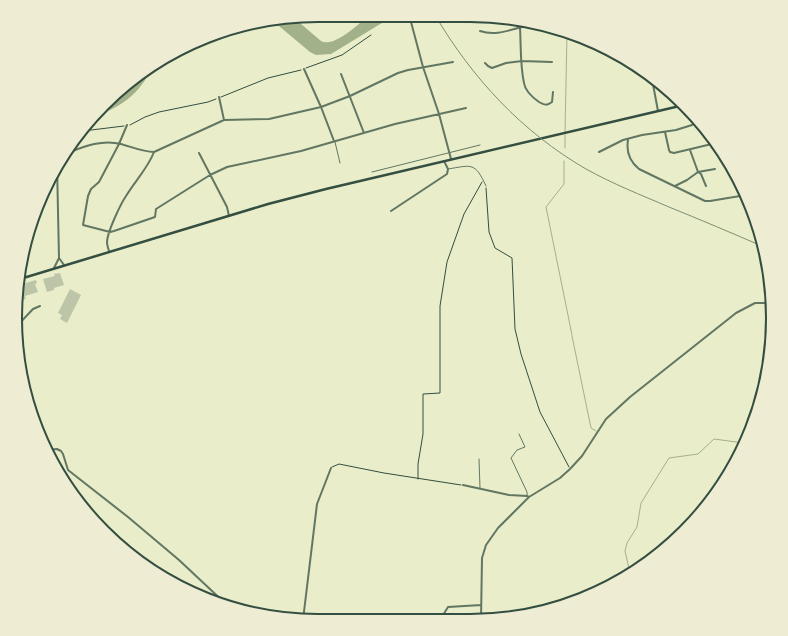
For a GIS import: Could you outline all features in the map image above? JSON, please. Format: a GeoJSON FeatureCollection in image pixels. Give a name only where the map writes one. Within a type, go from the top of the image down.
{"type":"FeatureCollection","features":[{"type":"Feature","properties":{"kind":"main road"},"geometry":{"type":"LineString","coordinates":[[25,277],[109,251],[326,189],[677,107]]}},
{"type":"Feature","properties":{"kind":"street"},"geometry":{"type":"LineString","coordinates":[[410,22],[439,114],[448,153],[451,159]]}},
{"type":"Feature","properties":{"kind":"street"},"geometry":{"type":"LineString","coordinates":[[480,31],[487,34],[499,34],[520,27],[524,84],[528,92],[542,104],[549,104],[552,102],[553,92]]}},
{"type":"Feature","properties":{"kind":"street"},"geometry":{"type":"LineString","coordinates":[[485,64],[492,68],[506,63],[522,61],[552,62]]}},
{"type":"Feature","properties":{"kind":"street"},"geometry":{"type":"LineString","coordinates":[[74,151],[104,142],[119,144],[147,152],[154,152],[224,120],[269,119],[321,107],[350,96],[398,73],[453,62]]}},
{"type":"Feature","properties":{"kind":"street"},"geometry":{"type":"LineString","coordinates":[[304,69],[334,141]]}},
{"type":"Feature","properties":{"kind":"street"},"geometry":{"type":"LineString","coordinates":[[341,74],[364,133]]}},
{"type":"Feature","properties":{"kind":"street"},"geometry":{"type":"LineString","coordinates":[[653,86],[658,111]]}},
{"type":"Feature","properties":{"kind":"street"},"geometry":{"type":"LineString","coordinates":[[219,97],[224,120]]}},
{"type":"Feature","properties":{"kind":"street"},"geometry":{"type":"LineString","coordinates":[[127,125],[99,182],[91,189],[88,196],[83,224],[110,232],[155,217],[156,209],[210,175],[227,167],[301,151],[364,133],[466,108]]}},
{"type":"Feature","properties":{"kind":"street"},"geometry":{"type":"LineString","coordinates":[[599,152],[623,140],[692,126]]}},
{"type":"Feature","properties":{"kind":"street"},"geometry":{"type":"LineString","coordinates":[[665,132],[668,150],[670,152],[674,153],[710,145]]}},
{"type":"Feature","properties":{"kind":"street"},"geometry":{"type":"LineString","coordinates":[[628,140],[627,148],[629,157],[633,164],[639,169],[710,202],[739,196]]}},
{"type":"Feature","properties":{"kind":"street"},"geometry":{"type":"LineString","coordinates":[[690,150],[698,172],[701,174],[706,186]]}},
{"type":"Feature","properties":{"kind":"street"},"geometry":{"type":"LineString","coordinates":[[109,251],[107,244],[110,232],[125,197],[152,160],[154,152]]}},
{"type":"Feature","properties":{"kind":"street"},"geometry":{"type":"LineString","coordinates":[[199,152],[230,216]]}},
{"type":"Feature","properties":{"kind":"street"},"geometry":{"type":"LineString","coordinates":[[392,210],[447,174],[448,169],[444,161]]}},
{"type":"Feature","properties":{"kind":"street"},"geometry":{"type":"LineString","coordinates":[[675,186],[698,172],[715,168]]}},
{"type":"Feature","properties":{"kind":"street"},"geometry":{"type":"LineString","coordinates":[[54,268],[59,258],[57,179]]}},
{"type":"Feature","properties":{"kind":"street"},"geometry":{"type":"LineString","coordinates":[[59,258],[64,265]]}},
{"type":"Feature","properties":{"kind":"street"},"geometry":{"type":"LineString","coordinates":[[481,613],[482,558],[486,545],[498,528],[528,496],[560,478],[570,469],[582,456],[606,419],[630,397],[736,313],[755,303],[765,303]]}},
{"type":"Feature","properties":{"kind":"street"},"geometry":{"type":"LineString","coordinates":[[22,321],[33,309],[40,306]]}},
{"type":"Feature","properties":{"kind":"street"},"geometry":{"type":"LineString","coordinates":[[53,449],[61,451],[68,470],[128,517],[179,560],[217,596]]}},
{"type":"Feature","properties":{"kind":"street"},"geometry":{"type":"LineString","coordinates":[[303,613],[317,504],[331,468]]}},
{"type":"Feature","properties":{"kind":"street"},"geometry":{"type":"LineString","coordinates":[[463,485],[528,496]]}},
{"type":"Feature","properties":{"kind":"street"},"geometry":{"type":"LineString","coordinates":[[444,614],[448,607],[481,605]]}},
{"type":"Feature","properties":{"kind":"lane"},"geometry":{"type":"LineString","coordinates":[[334,141],[340,163]]}},
{"type":"Feature","properties":{"kind":"lane"},"geometry":{"type":"LineString","coordinates":[[372,172],[480,144]]}},
{"type":"Feature","properties":{"kind":"lane"},"geometry":{"type":"LineString","coordinates":[[448,169],[470,165],[476,169],[486,186]]}},
{"type":"Feature","properties":{"kind":"lane"},"geometry":{"type":"LineString","coordinates":[[519,434],[524,447],[517,450],[511,458],[528,496]]}},
{"type":"Feature","properties":{"kind":"lane"},"geometry":{"type":"LineString","coordinates":[[479,459],[480,488]]}},
{"type":"Feature","properties":{"kind":"path"},"geometry":{"type":"LineString","coordinates":[[89,130],[127,125],[159,112],[208,102],[268,78],[304,69],[342,55],[371,36]]}},
{"type":"Feature","properties":{"kind":"path"},"geometry":{"type":"LineString","coordinates":[[418,479],[418,464],[423,434],[423,394],[440,393],[440,306],[447,262],[464,214],[483,180]]}},
{"type":"Feature","properties":{"kind":"path"},"geometry":{"type":"LineString","coordinates":[[486,186],[489,232],[495,248],[512,258],[515,329],[521,354],[540,412],[570,469]]}},
{"type":"Feature","properties":{"kind":"path"},"geometry":{"type":"LineString","coordinates":[[331,468],[334,465],[339,464],[418,479],[463,485]]}},
{"type":"Feature","properties":{"kind":"shaded area"},"geometry":{"type":"Polygon","coordinates":[[[361,22],[384,22],[331,54],[316,55],[310,52],[278,25],[300,23],[321,41],[326,42],[339,38],[361,22]]]}},
{"type":"Feature","properties":{"kind":"shaded area"},"geometry":{"type":"Polygon","coordinates":[[[147,77],[135,93],[107,111],[123,95],[147,77]]]}},
{"type":"Feature","properties":{"kind":"building"},"geometry":{"type":"Polygon","coordinates":[[[60,273],[64,285],[47,292],[43,279],[60,273]]]}},
{"type":"Feature","properties":{"kind":"building"},"geometry":{"type":"Polygon","coordinates":[[[36,280],[37,283],[35,284],[38,292],[25,296],[26,299],[23,300],[23,299],[25,283],[36,280]]]}},
{"type":"Feature","properties":{"kind":"building"},"geometry":{"type":"Polygon","coordinates":[[[70,289],[81,295],[67,323],[60,319],[62,315],[58,313],[70,289]]]}},
{"type":"Feature","properties":{"kind":"waterway"},"geometry":{"type":"LineString","coordinates":[[565,132],[567,39]]}},
{"type":"Feature","properties":{"kind":"waterway"},"geometry":{"type":"LineString","coordinates":[[565,135],[565,148]]}},
{"type":"Feature","properties":{"kind":"waterway"},"geometry":{"type":"LineString","coordinates":[[564,161],[564,184],[546,207],[572,335]]}},
{"type":"Feature","properties":{"kind":"waterway"},"geometry":{"type":"LineString","coordinates":[[572,336],[591,428],[596,431]]}},
{"type":"Feature","properties":{"kind":"waterway"},"geometry":{"type":"LineString","coordinates":[[629,567],[625,551],[627,543],[637,527],[641,503],[669,458],[698,454],[714,439],[738,442]]}},
{"type":"Feature","properties":{"kind":"railway"},"geometry":{"type":"LineString","coordinates":[[439,22],[465,60],[500,102],[520,121],[563,154],[586,169],[617,184],[757,244]]}}]}
